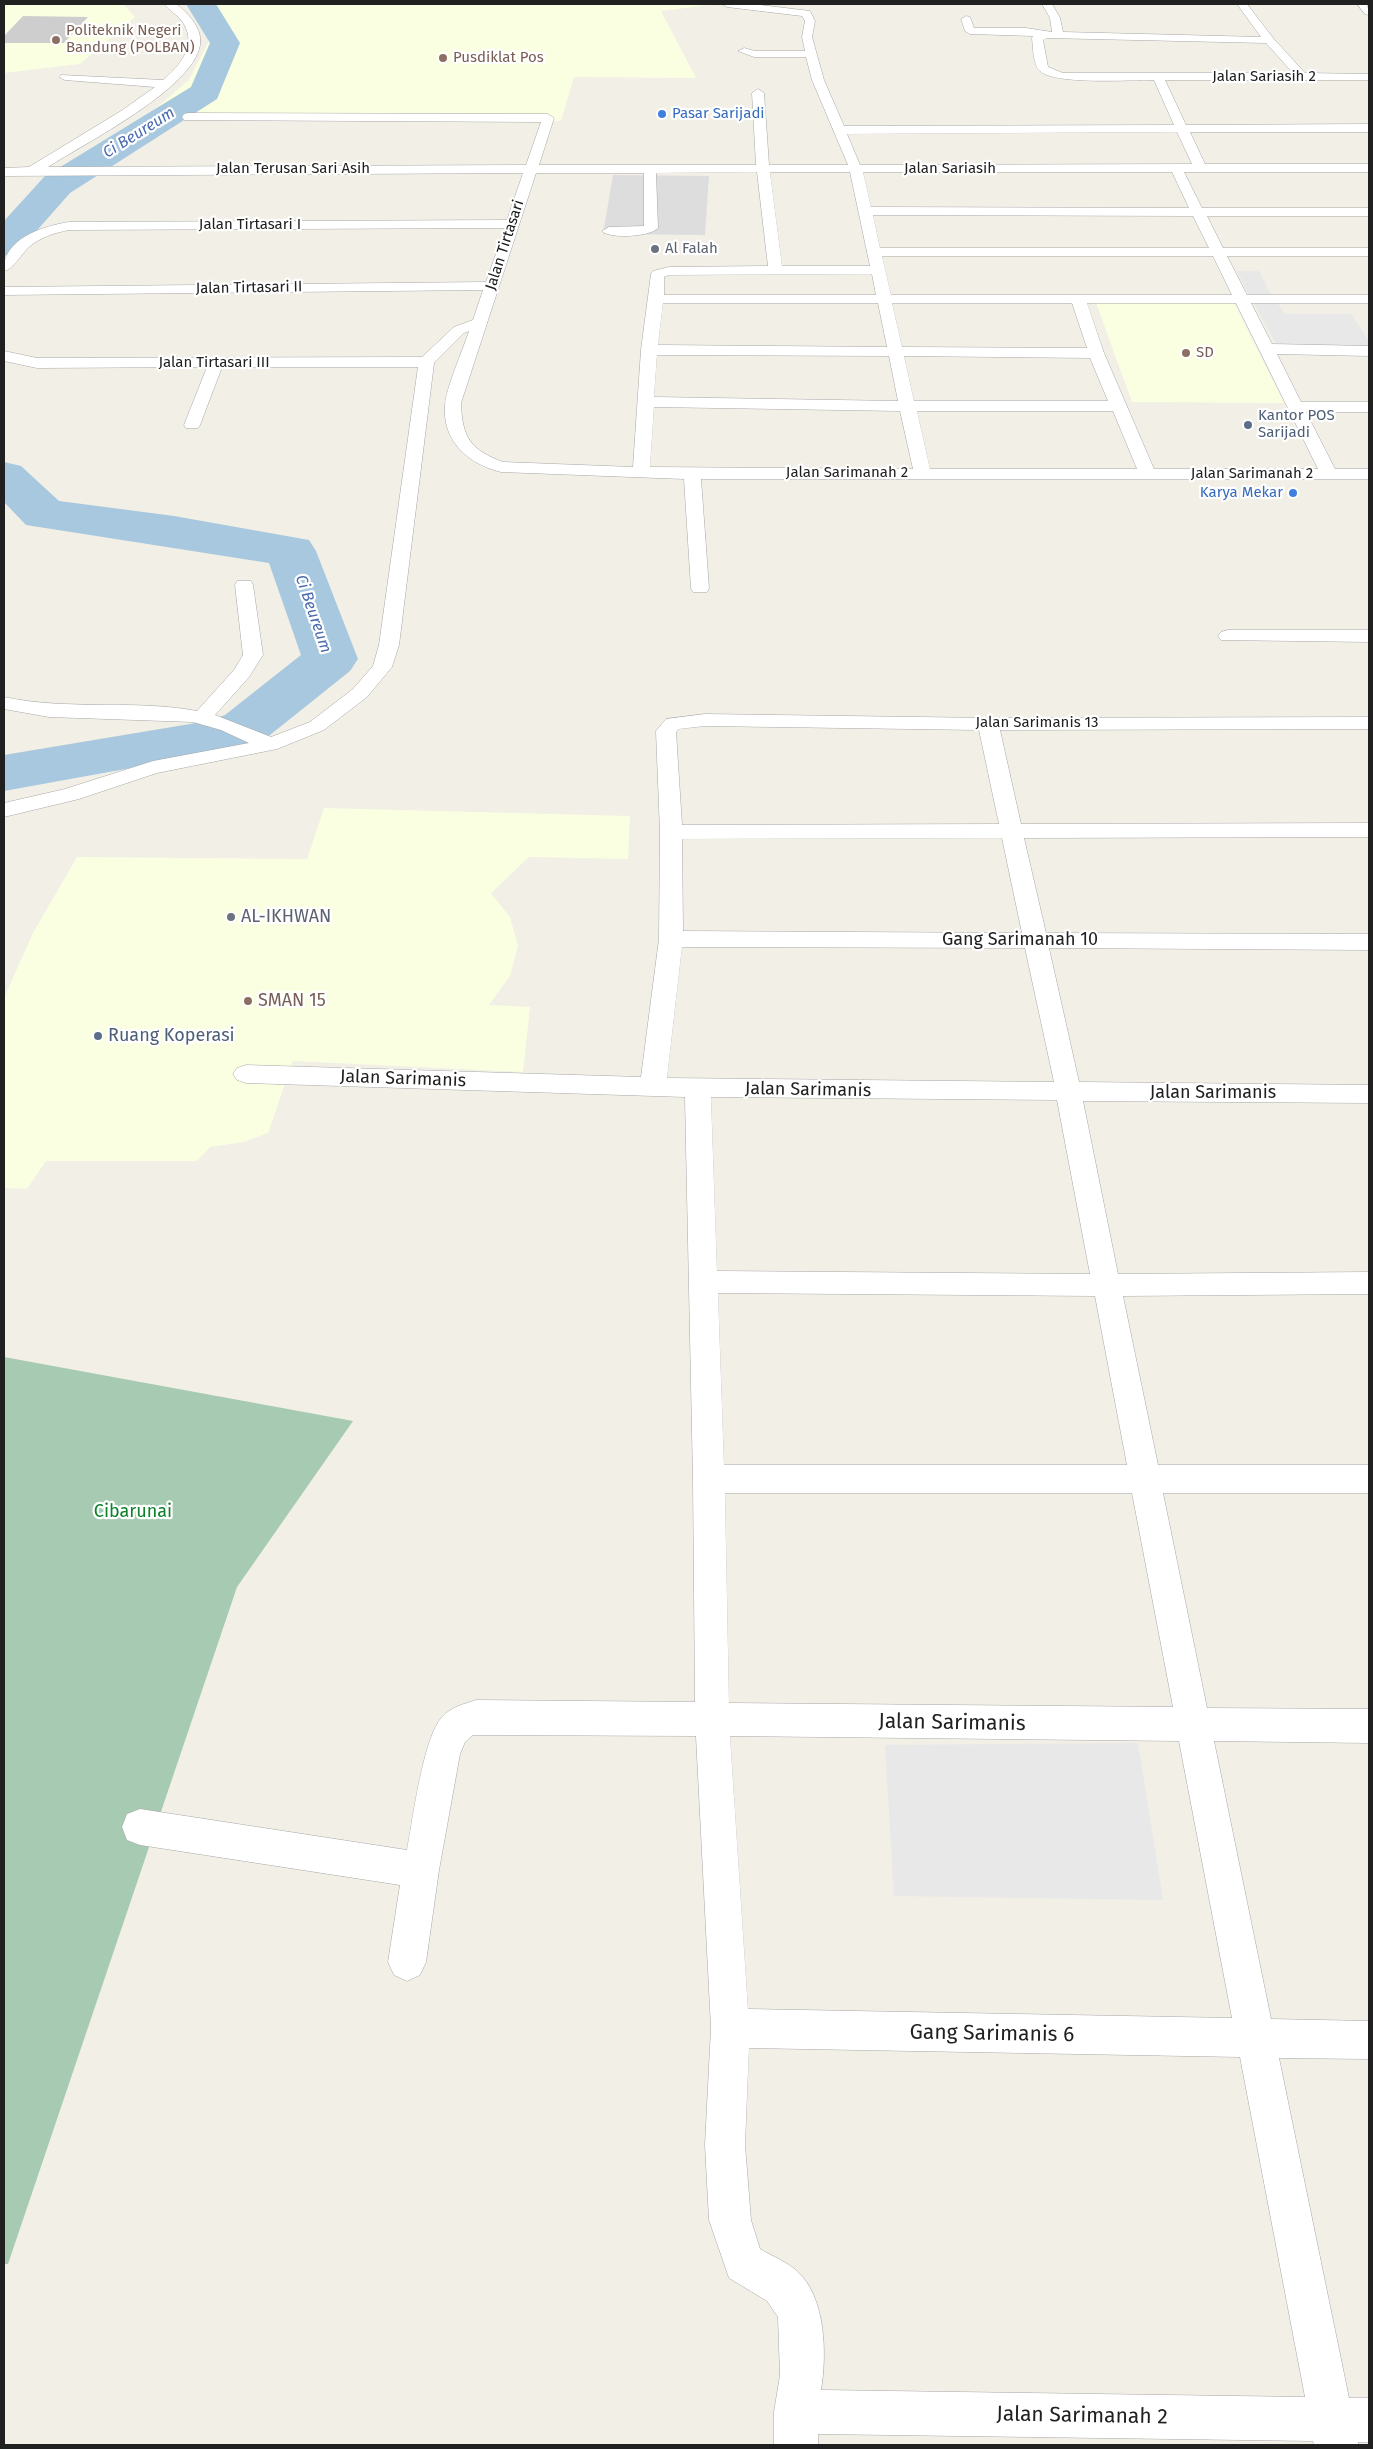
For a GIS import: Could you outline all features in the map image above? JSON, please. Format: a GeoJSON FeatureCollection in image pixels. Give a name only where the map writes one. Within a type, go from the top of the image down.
{"type":"FeatureCollection","features":[{"type":"Feature","properties":{"kind":"street"},"geometry":{"type":"LineString","coordinates":[[4,172],[32,170],[135,110],[165,84],[188,60],[195,45],[191,27],[183,13],[169,4]]}},
{"type":"Feature","properties":{"kind":"street"},"geometry":{"type":"LineString","coordinates":[[727,4],[804,8],[808,14],[810,21],[807,37],[818,80],[856,169],[894,352],[922,473]]}},
{"type":"Feature","properties":{"kind":"street"},"geometry":{"type":"LineString","coordinates":[[1047,4],[1055,18],[1052,35]]}},
{"type":"Feature","properties":{"kind":"street"},"geometry":{"type":"LineString","coordinates":[[1242,4],[1268,40],[1302,77]]}},
{"type":"Feature","properties":{"kind":"street"},"geometry":{"type":"LineString","coordinates":[[1362,4],[1369,12]]}},
{"type":"Feature","properties":{"kind":"street"},"geometry":{"type":"LineString","coordinates":[[966,19],[970,31],[1026,31],[1052,35],[1268,40]]}},
{"type":"Feature","properties":{"kind":"street","name":"Jalan Sariasih 2"},"geometry":{"type":"LineString","coordinates":[[1052,35],[1037,38],[1043,68],[1048,72],[1063,76],[1158,78],[1369,77]]}},
{"type":"Feature","properties":{"kind":"street"},"geometry":{"type":"LineString","coordinates":[[744,51],[754,54],[811,54]]}},
{"type":"Feature","properties":{"kind":"street"},"geometry":{"type":"LineString","coordinates":[[65,77],[165,84]]}},
{"type":"Feature","properties":{"kind":"street"},"geometry":{"type":"LineString","coordinates":[[1158,78],[1200,168]]}},
{"type":"Feature","properties":{"kind":"street"},"geometry":{"type":"LineString","coordinates":[[758,93],[763,170],[776,270]]}},
{"type":"Feature","properties":{"kind":"street","name":"Jalan Tirtasari"},"geometry":{"type":"LineString","coordinates":[[188,117],[548,118],[491,286],[481,322]]}},
{"type":"Feature","properties":{"kind":"street"},"geometry":{"type":"LineString","coordinates":[[838,130],[1369,128]]}},
{"type":"Feature","properties":{"kind":"street"},"geometry":{"type":"LineString","coordinates":[[1176,168],[1329,474]]}},
{"type":"Feature","properties":{"kind":"street","name":"Jalan Sariasih"},"geometry":{"type":"LineString","coordinates":[[530,169],[1369,168]]}},
{"type":"Feature","properties":{"kind":"street","name":"Jalan Terusan Sari Asih"},"geometry":{"type":"LineString","coordinates":[[32,170],[530,169]]}},
{"type":"Feature","properties":{"kind":"street"},"geometry":{"type":"LineString","coordinates":[[608,231],[644,231],[650,228],[650,170]]}},
{"type":"Feature","properties":{"kind":"street"},"geometry":{"type":"LineString","coordinates":[[866,211],[1369,212]]}},
{"type":"Feature","properties":{"kind":"street","name":"Jalan Tirtasari I"},"geometry":{"type":"LineString","coordinates":[[4,267],[14,253],[34,236],[54,228],[83,225],[512,224]]}},
{"type":"Feature","properties":{"kind":"street"},"geometry":{"type":"LineString","coordinates":[[874,252],[1369,252]]}},
{"type":"Feature","properties":{"kind":"street"},"geometry":{"type":"LineString","coordinates":[[641,472],[648,402],[649,350],[657,299],[657,276],[664,272],[877,270]]}},
{"type":"Feature","properties":{"kind":"street","name":"Jalan Tirtasari II"},"geometry":{"type":"LineString","coordinates":[[5,292],[491,286]]}},
{"type":"Feature","properties":{"kind":"street"},"geometry":{"type":"LineString","coordinates":[[1078,298],[1096,353],[1147,474]]}},
{"type":"Feature","properties":{"kind":"street"},"geometry":{"type":"LineString","coordinates":[[657,299],[1369,299]]}},
{"type":"Feature","properties":{"kind":"street"},"geometry":{"type":"LineString","coordinates":[[4,810],[72,794],[153,767],[270,745],[317,726],[360,693],[382,667],[389,645],[426,362],[459,330],[481,322]]}},
{"type":"Feature","properties":{"kind":"street","name":"Jalan Sarimanah 2"},"geometry":{"type":"LineString","coordinates":[[481,322],[453,403],[452,423],[469,452],[480,460],[501,467],[692,474],[1369,474]]}},
{"type":"Feature","properties":{"kind":"street"},"geometry":{"type":"LineString","coordinates":[[1268,349],[1369,350]]}},
{"type":"Feature","properties":{"kind":"street"},"geometry":{"type":"LineString","coordinates":[[649,350],[1096,353]]}},
{"type":"Feature","properties":{"kind":"street","name":"Jalan Tirtasari III"},"geometry":{"type":"LineString","coordinates":[[4,356],[19,361],[37,363],[426,362]]}},
{"type":"Feature","properties":{"kind":"street"},"geometry":{"type":"LineString","coordinates":[[192,425],[216,363]]}},
{"type":"Feature","properties":{"kind":"street"},"geometry":{"type":"LineString","coordinates":[[648,402],[906,406],[1118,406]]}},
{"type":"Feature","properties":{"kind":"street"},"geometry":{"type":"LineString","coordinates":[[1296,407],[1369,407]]}},
{"type":"Feature","properties":{"kind":"street"},"geometry":{"type":"LineString","coordinates":[[692,474],[700,588]]}},
{"type":"Feature","properties":{"kind":"street"},"geometry":{"type":"LineString","coordinates":[[201,719],[249,664],[253,655],[244,585]]}},
{"type":"Feature","properties":{"kind":"street"},"geometry":{"type":"LineString","coordinates":[[1228,636],[1369,636]]}},
{"type":"Feature","properties":{"kind":"street"},"geometry":{"type":"LineString","coordinates":[[4,703],[73,713],[184,715],[229,725],[270,745]]}},
{"type":"Feature","properties":{"kind":"street","name":"Jalan Sarimanis 13"},"geometry":{"type":"LineString","coordinates":[[653,1086],[672,939],[671,832],[666,731],[673,723],[704,720],[988,724],[1369,723]]}},
{"type":"Feature","properties":{"kind":"street"},"geometry":{"type":"LineString","coordinates":[[988,724],[1068,1093],[1105,1285],[1146,1480],[1255,2040],[1345,2428]]}},
{"type":"Feature","properties":{"kind":"street"},"geometry":{"type":"LineString","coordinates":[[671,832],[1369,830]]}},
{"type":"Feature","properties":{"kind":"street","name":"Gang Sarimanah 10"},"geometry":{"type":"LineString","coordinates":[[672,939],[1369,942]]}},
{"type":"Feature","properties":{"kind":"street","name":"Jalan Sarimanis"},"geometry":{"type":"LineString","coordinates":[[246,1074],[698,1088],[1068,1093],[1369,1094]]}},
{"type":"Feature","properties":{"kind":"street"},"geometry":{"type":"LineString","coordinates":[[698,1088],[704,1282],[712,1720],[730,2028],[724,2146],[730,2220],[744,2263],[782,2286],[799,2311],[802,2375],[796,2429]]}},
{"type":"Feature","properties":{"kind":"street"},"geometry":{"type":"LineString","coordinates":[[704,1282],[1105,1285],[1369,1283]]}},
{"type":"Feature","properties":{"kind":"street"},"geometry":{"type":"LineString","coordinates":[[708,1479],[1369,1480]]}},
{"type":"Feature","properties":{"kind":"street","name":"Jalan Sarimanis"},"geometry":{"type":"LineString","coordinates":[[407,1962],[442,1754],[453,1730],[463,1722],[476,1717],[1369,1726]]}},
{"type":"Feature","properties":{"kind":"street"},"geometry":{"type":"LineString","coordinates":[[140,1828],[421,1870]]}},
{"type":"Feature","properties":{"kind":"street","name":"Gang Sarimanis 6"},"geometry":{"type":"LineString","coordinates":[[730,2028],[1255,2040]]}},
{"type":"Feature","properties":{"kind":"street"},"geometry":{"type":"LineString","coordinates":[[1255,2040],[1369,2040]]}},
{"type":"Feature","properties":{"kind":"street","name":"Jalan Sarimanah 2"},"geometry":{"type":"LineString","coordinates":[[796,2429],[1345,2428]]}},
{"type":"Feature","properties":{"kind":"shaded area","name":"Politeknik Negeri Bandung (POLBAN)"},"geometry":{"type":"Polygon","coordinates":[[[4,4],[123,4],[135,17],[80,64],[4,73],[4,4]]]}},
{"type":"Feature","properties":{"kind":"shaded area","name":"Pusdiklat Pos"},"geometry":{"type":"Polygon","coordinates":[[[188,4],[717,4],[661,11],[696,78],[574,77],[561,121],[148,115],[189,80],[210,39],[196,10],[188,4]]]}},
{"type":"Feature","properties":{"kind":"shaded area"},"geometry":{"type":"Polygon","coordinates":[[[23,16],[88,17],[64,43],[4,43],[4,36],[23,16]]]}},
{"type":"Feature","properties":{"kind":"shaded area"},"geometry":{"type":"Polygon","coordinates":[[[613,175],[709,176],[705,235],[603,234],[613,175]]]}},
{"type":"Feature","properties":{"kind":"shaded area"},"geometry":{"type":"Polygon","coordinates":[[[1237,271],[1259,271],[1271,295],[1249,295],[1237,271]]]}},
{"type":"Feature","properties":{"kind":"shaded area"},"geometry":{"type":"Polygon","coordinates":[[[1253,302],[1277,302],[1285,314],[1351,314],[1369,341],[1369,347],[1278,347],[1253,302]]]}},
{"type":"Feature","properties":{"kind":"shaded area","name":"SD"},"geometry":{"type":"Polygon","coordinates":[[[1096,303],[1234,303],[1284,403],[1132,402],[1096,303]]]}},
{"type":"Feature","properties":{"kind":"shaded area","name":"SMAN 15"},"geometry":{"type":"Polygon","coordinates":[[[324,808],[630,816],[628,859],[529,857],[491,893],[510,917],[518,946],[510,976],[489,1005],[530,1007],[523,1072],[293,1061],[268,1133],[244,1142],[210,1147],[197,1161],[46,1161],[27,1189],[4,1188],[4,998],[33,933],[77,857],[307,859],[324,808]]]}},
{"type":"Feature","properties":{"kind":"shaded area"},"geometry":{"type":"Polygon","coordinates":[[[1138,1743],[1163,1900],[894,1896],[885,1745],[1138,1743]]]}},
{"type":"Feature","properties":{"kind":"green space","name":"Cibarunai"},"geometry":{"type":"Polygon","coordinates":[[[4,1357],[353,1421],[237,1587],[8,2264],[4,2264],[4,1357]]]}},
{"type":"Feature","properties":{"kind":"waterway","name":"Ci Beureum"},"geometry":{"type":"LineString","coordinates":[[4,244],[57,185],[205,92],[225,43],[201,4]]}},
{"type":"Feature","properties":{"kind":"waterway","name":"Ci Beureum"},"geometry":{"type":"LineString","coordinates":[[4,476],[44,514],[174,531],[291,551],[330,659],[245,727],[220,736],[4,773]]}},
{"type":"Feature","properties":{"kind":"place","name":"Politeknik Negeri Bandung (POLBAN)"},"geometry":{"type":"Point","coordinates":[56,40]}},
{"type":"Feature","properties":{"kind":"place","name":"Pusdiklat Pos"},"geometry":{"type":"Point","coordinates":[443,58]}},
{"type":"Feature","properties":{"kind":"place","name":"Pasar Sarijadi"},"geometry":{"type":"Point","coordinates":[662,114]}},
{"type":"Feature","properties":{"kind":"place","name":"Al Falah"},"geometry":{"type":"Point","coordinates":[655,249]}},
{"type":"Feature","properties":{"kind":"place","name":"SD"},"geometry":{"type":"Point","coordinates":[1186,353]}},
{"type":"Feature","properties":{"kind":"place","name":"Kantor POS Sarijadi"},"geometry":{"type":"Point","coordinates":[1248,425]}},
{"type":"Feature","properties":{"kind":"place","name":"Karya Mekar"},"geometry":{"type":"Point","coordinates":[1293,493]}},
{"type":"Feature","properties":{"kind":"place","name":"AL-IKHWAN"},"geometry":{"type":"Point","coordinates":[231,917]}},
{"type":"Feature","properties":{"kind":"place","name":"SMAN 15"},"geometry":{"type":"Point","coordinates":[248,1001]}},
{"type":"Feature","properties":{"kind":"place","name":"Ruang Koperasi"},"geometry":{"type":"Point","coordinates":[98,1036]}}]}
